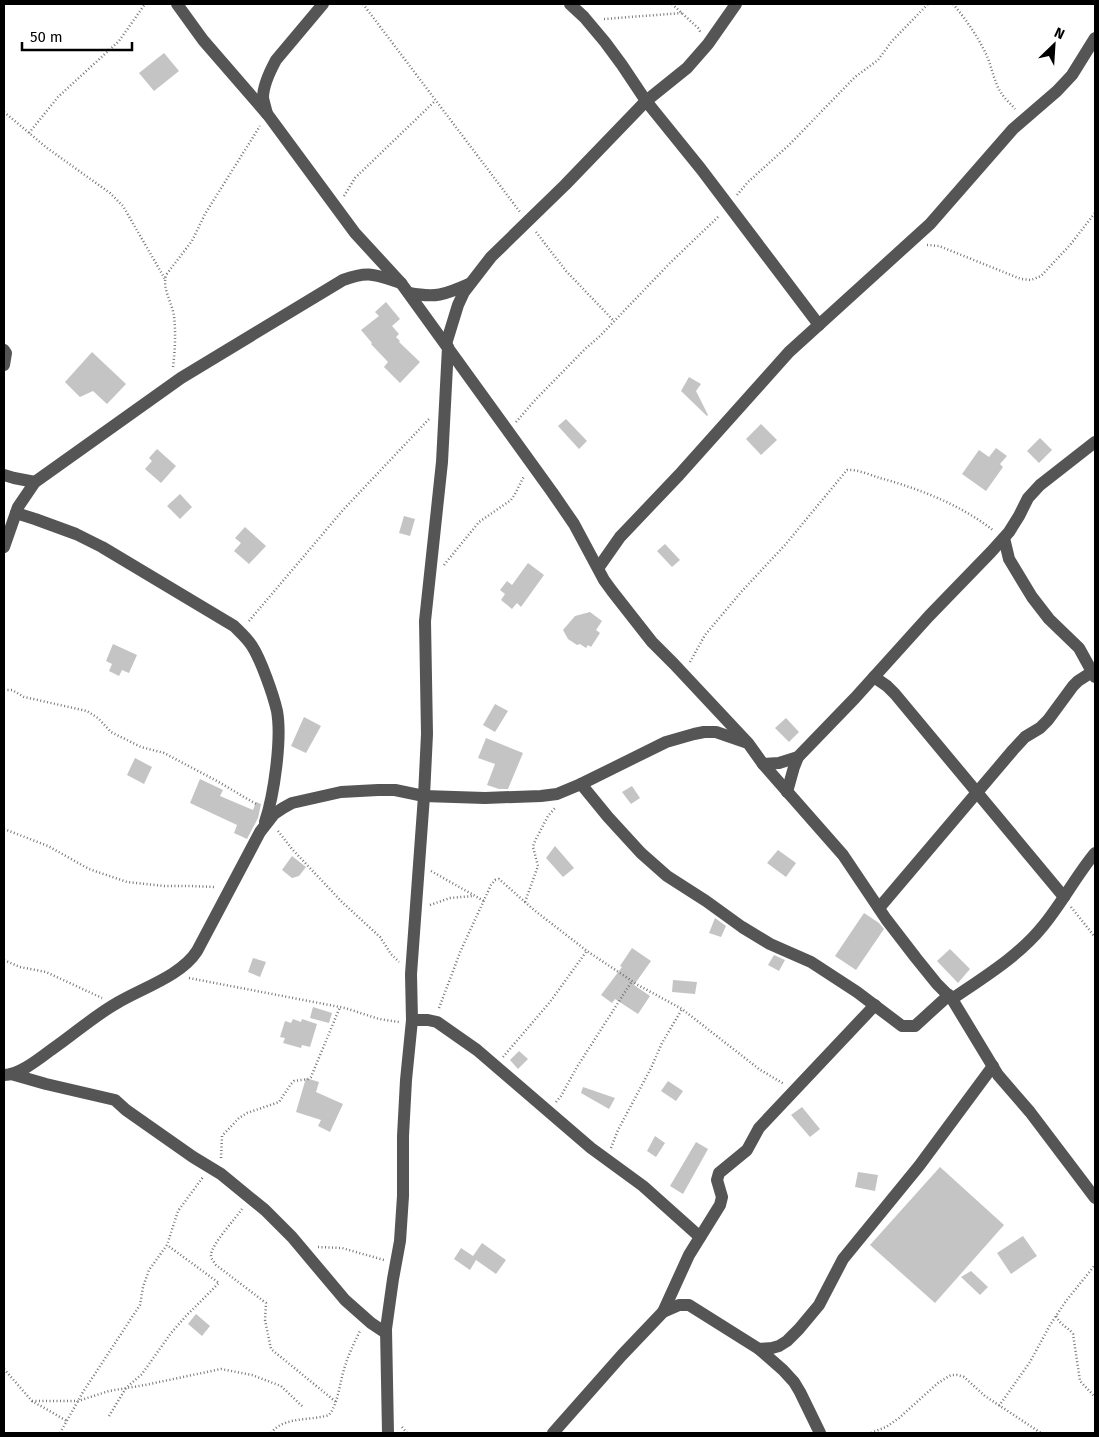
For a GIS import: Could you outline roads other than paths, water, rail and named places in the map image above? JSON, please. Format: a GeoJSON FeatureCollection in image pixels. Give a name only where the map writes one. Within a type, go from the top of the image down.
{"type":"FeatureCollection","features":[{"type":"Feature","properties":{"kind":"street"},"geometry":{"type":"LineString","coordinates":[[177,4],[203,40],[268,115],[355,233],[401,283],[574,524],[604,580],[612,591],[652,642],[748,743],[763,764],[843,855],[916,958],[937,984],[951,997],[998,1075],[1030,1112],[1095,1198]]}},
{"type":"Feature","properties":{"kind":"street"},"geometry":{"type":"LineString","coordinates":[[268,115],[263,98],[271,69],[276,60],[323,4]]}},
{"type":"Feature","properties":{"kind":"street"},"geometry":{"type":"LineString","coordinates":[[570,4],[587,21],[622,65],[646,101],[701,169],[819,325]]}},
{"type":"Feature","properties":{"kind":"street"},"geometry":{"type":"LineString","coordinates":[[388,1433],[386,1333],[388,1308],[400,1241],[403,1205],[403,1136],[411,1022],[411,974],[427,734],[425,621],[442,462],[447,346],[458,305],[464,292],[491,257],[565,185],[646,101],[688,68],[708,44],[736,4]]}},
{"type":"Feature","properties":{"kind":"street"},"geometry":{"type":"LineString","coordinates":[[599,568],[620,537],[679,475],[783,358],[930,224],[1013,129],[1057,91],[1072,75],[1095,38]]}},
{"type":"Feature","properties":{"kind":"street"},"geometry":{"type":"LineString","coordinates":[[4,547],[22,500],[35,482],[170,386],[343,280],[362,274],[371,274],[401,283]]}},
{"type":"Feature","properties":{"kind":"street"},"geometry":{"type":"LineString","coordinates":[[409,294],[442,295],[469,284]]}},
{"type":"Feature","properties":{"kind":"street"},"geometry":{"type":"LineString","coordinates":[[4,350],[6,356],[4,365]]}},
{"type":"Feature","properties":{"kind":"street"},"geometry":{"type":"LineString","coordinates":[[787,792],[798,757],[1004,538],[1019,516],[1028,498],[1040,485],[1095,442]]}},
{"type":"Feature","properties":{"kind":"street"},"geometry":{"type":"LineString","coordinates":[[4,475],[35,482]]}},
{"type":"Feature","properties":{"kind":"street"},"geometry":{"type":"LineString","coordinates":[[7,1074],[38,1060],[116,1003],[171,974],[189,962],[193,957],[267,820],[276,766],[278,732],[276,711],[264,672],[253,647],[234,626],[102,547],[76,534],[16,513]]}},
{"type":"Feature","properties":{"kind":"street"},"geometry":{"type":"LineString","coordinates":[[879,908],[976,792],[1025,737],[1040,728],[1048,720],[1078,681],[1094,675],[1079,648],[1049,619],[1032,597],[1009,559],[1004,538]]}},
{"type":"Feature","properties":{"kind":"street"},"geometry":{"type":"LineString","coordinates":[[874,677],[895,694],[1064,897]]}},
{"type":"Feature","properties":{"kind":"street"},"geometry":{"type":"LineString","coordinates":[[267,820],[292,804],[341,792],[394,790],[424,796],[485,798],[557,794],[666,742],[694,734],[716,732],[748,743]]}},
{"type":"Feature","properties":{"kind":"street"},"geometry":{"type":"LineString","coordinates":[[763,764],[779,764],[798,757]]}},
{"type":"Feature","properties":{"kind":"street"},"geometry":{"type":"LineString","coordinates":[[577,786],[641,853],[667,876],[742,927],[770,944],[811,962],[875,1005],[897,1023],[909,1027],[915,1026],[922,1021],[951,997],[1005,961],[1031,939],[1043,926],[1095,853]]}},
{"type":"Feature","properties":{"kind":"street"},"geometry":{"type":"LineString","coordinates":[[553,1433],[622,1355],[664,1312],[690,1255],[722,1201],[722,1194],[717,1180],[719,1174],[747,1150],[759,1128],[875,1005]]}},
{"type":"Feature","properties":{"kind":"street"},"geometry":{"type":"LineString","coordinates":[[411,1022],[428,1020],[437,1022],[477,1050],[606,1159],[643,1186],[700,1237]]}},
{"type":"Feature","properties":{"kind":"street"},"geometry":{"type":"LineString","coordinates":[[758,1349],[772,1348],[787,1341],[819,1306],[843,1259],[919,1166],[993,1066]]}},
{"type":"Feature","properties":{"kind":"street"},"geometry":{"type":"LineString","coordinates":[[7,1074],[115,1100],[126,1110],[193,1157],[221,1174],[265,1210],[345,1300],[366,1319],[386,1333]]}},
{"type":"Feature","properties":{"kind":"street"},"geometry":{"type":"LineString","coordinates":[[664,1312],[680,1305],[689,1304],[758,1349],[794,1382],[820,1433]]}}]}
